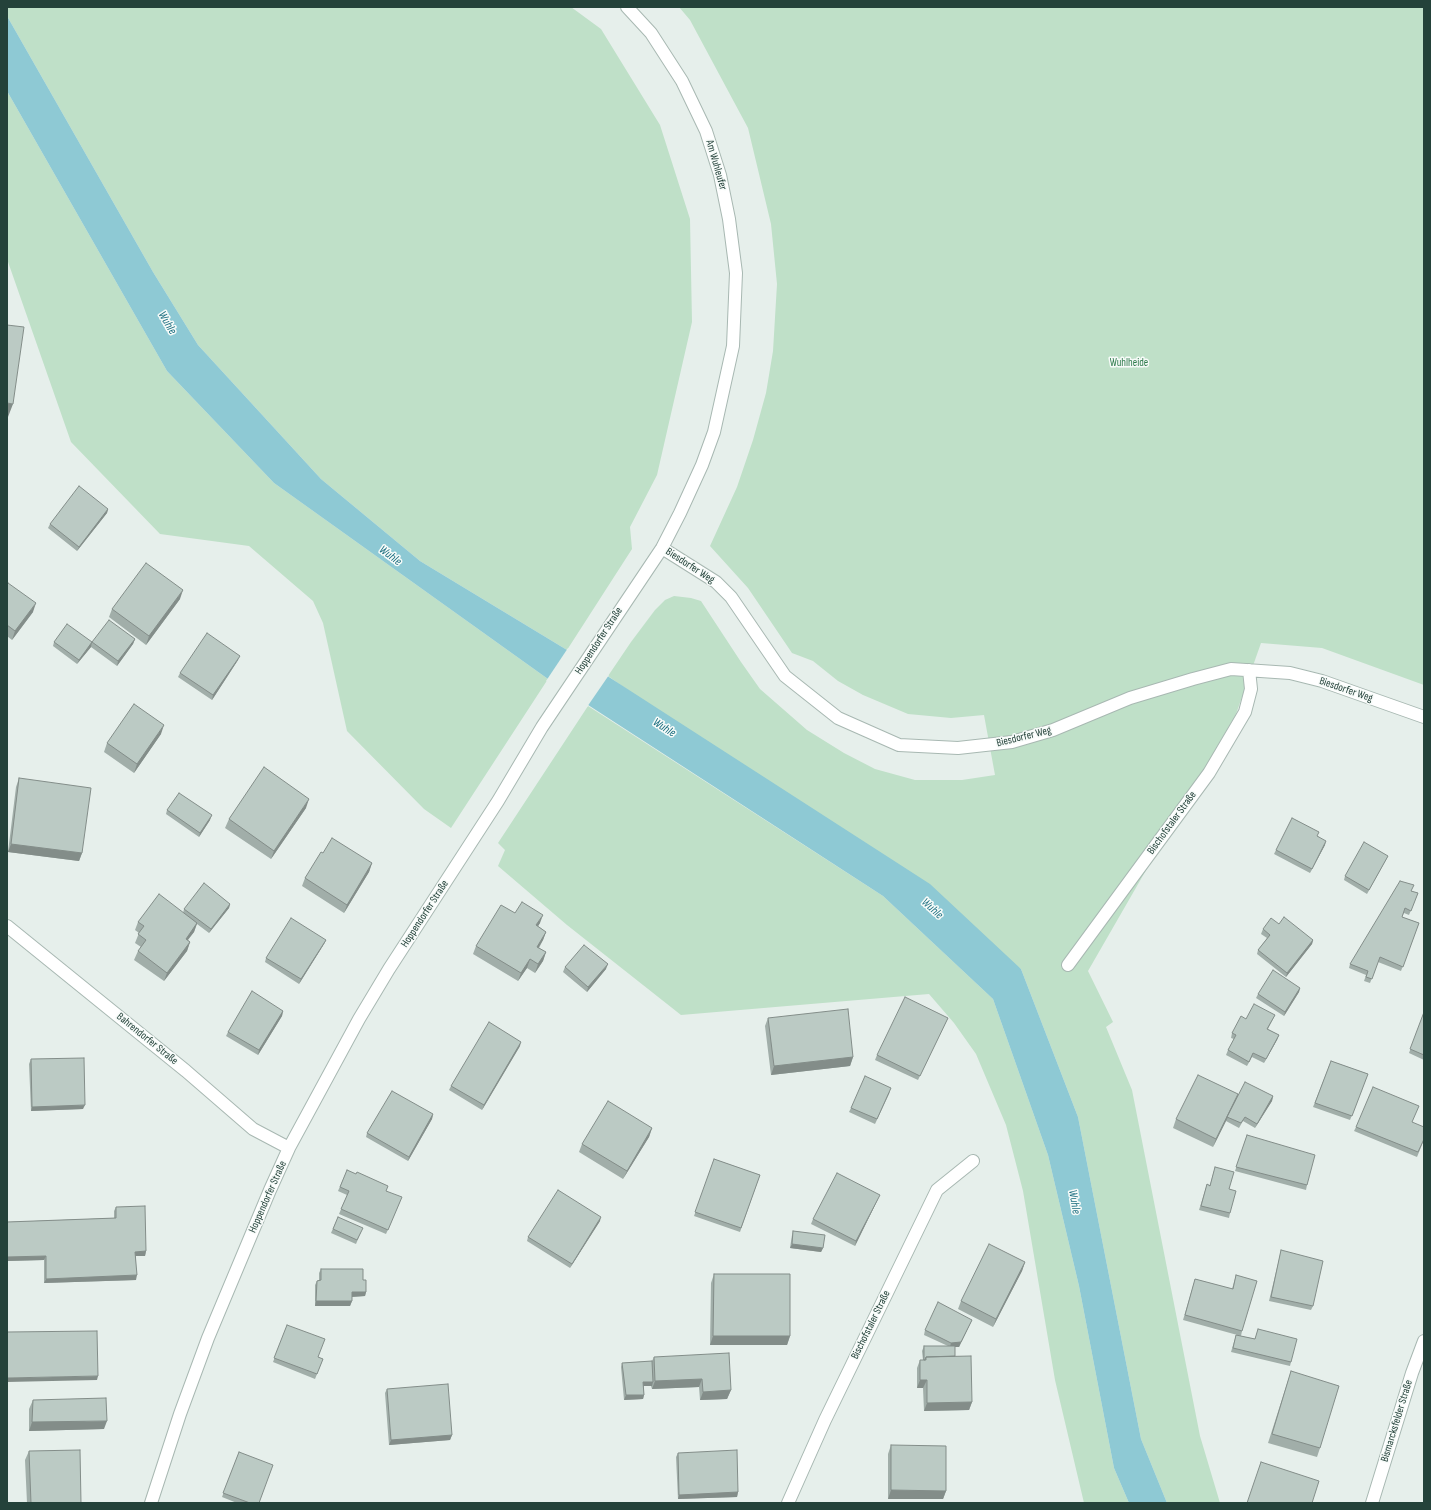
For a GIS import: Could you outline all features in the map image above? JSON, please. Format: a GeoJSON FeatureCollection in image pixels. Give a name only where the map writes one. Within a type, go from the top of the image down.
{"type":"FeatureCollection","features":[{"type":"Feature","properties":{"kind":"street","name":"Am Wuhleufer"},"geometry":{"type":"LineString","coordinates":[[627,7],[651,33],[682,81],[706,131],[720,174],[729,219],[736,273],[733,346]]}},
{"type":"Feature","properties":{"kind":"street","name":"Hoppendorfer Straße"},"geometry":{"type":"LineString","coordinates":[[151,1503],[180,1414],[208,1338],[289,1148],[358,1019],[498,801],[542,728],[662,548],[702,465],[714,432],[733,346]]}},
{"type":"Feature","properties":{"kind":"street","name":"Biesdorfer Weg"},"geometry":{"type":"LineString","coordinates":[[662,548],[716,582],[731,597],[785,676],[838,718],[899,745],[958,748],[1012,742],[1053,730],[1130,698],[1186,681],[1231,670],[1296,674],[1322,681],[1424,717]]}},
{"type":"Feature","properties":{"kind":"street","name":"Bischofstaler Straße"},"geometry":{"type":"LineString","coordinates":[[1068,965],[1209,773],[1245,712],[1251,689],[1249,670]]}},
{"type":"Feature","properties":{"kind":"street","name":"Bahrendorfer Straße"},"geometry":{"type":"LineString","coordinates":[[7,926],[108,1006],[253,1129],[289,1148]]}},
{"type":"Feature","properties":{"kind":"street","name":"Bischofstaler Straße"},"geometry":{"type":"LineString","coordinates":[[788,1503],[825,1420],[937,1190],[973,1161]]}},
{"type":"Feature","properties":{"kind":"street","name":"Bismarcksfelder Straße"},"geometry":{"type":"LineString","coordinates":[[1372,1503],[1412,1373],[1424,1341]]}},
{"type":"Feature","properties":{"kind":"green space"},"geometry":{"type":"Polygon","coordinates":[[[7,7],[571,7],[601,29],[660,125],[690,219],[692,322],[657,475],[630,527],[632,549],[567,650],[420,561],[321,479],[198,345],[153,272],[7,16],[7,7]]]}},
{"type":"Feature","properties":{"kind":"green space","name":"Wuhlheide"},"geometry":{"type":"Polygon","coordinates":[[[679,7],[1424,7],[1424,685],[1322,648],[1261,643],[1236,714],[1088,971],[1113,1022],[1106,1027],[1132,1090],[1200,1436],[1220,1503],[1167,1503],[1141,1439],[1078,1117],[1021,969],[608,676],[655,610],[665,600],[674,596],[691,598],[701,601],[760,689],[807,730],[844,753],[875,769],[915,780],[962,780],[995,775],[984,715],[951,718],[908,714],[863,695],[838,681],[813,661],[792,653],[748,588],[710,546],[737,487],[753,440],[766,393],[773,351],[777,284],[771,224],[748,128],[690,20],[679,7]]]}},
{"type":"Feature","properties":{"kind":"green space"},"geometry":{"type":"Polygon","coordinates":[[[7,91],[167,371],[274,483],[548,679],[451,828],[424,809],[347,731],[323,623],[313,601],[249,546],[160,534],[71,442],[7,259],[7,91]]]}},
{"type":"Feature","properties":{"kind":"green space"},"geometry":{"type":"Polygon","coordinates":[[[588,706],[883,896],[993,999],[1048,1155],[1079,1286],[1114,1468],[1129,1503],[1084,1503],[1055,1380],[1023,1191],[1006,1125],[976,1054],[954,1023],[929,994],[681,1015],[567,925],[498,866],[505,850],[498,843],[588,706]]]}},
{"type":"Feature","properties":{"kind":"water","name":"Wuhle"},"geometry":{"type":"Polygon","coordinates":[[[7,16],[153,272],[198,345],[321,479],[420,561],[567,650],[930,884],[1021,969],[1078,1117],[1141,1439],[1167,1503],[1129,1503],[1114,1468],[1079,1286],[1048,1155],[993,999],[883,896],[548,679],[274,483],[167,371],[7,91],[7,16]]]}},
{"type":"Feature","properties":{"kind":"pier"},"geometry":{"type":"Polygon","coordinates":[[[568,648],[609,675],[587,707],[546,681],[568,648]]]}},
{"type":"Feature","properties":{"kind":"building"},"geometry":{"type":"Polygon","coordinates":[[[7,325],[24,327],[13,404],[7,403],[7,325]]]}},
{"type":"Feature","properties":{"kind":"building"},"geometry":{"type":"Polygon","coordinates":[[[79,486],[108,509],[79,547],[50,524],[79,486]]]}},
{"type":"Feature","properties":{"kind":"building"},"geometry":{"type":"Polygon","coordinates":[[[146,563],[183,590],[149,636],[112,609],[146,563]]]}},
{"type":"Feature","properties":{"kind":"building"},"geometry":{"type":"Polygon","coordinates":[[[8,583],[36,603],[15,631],[7,625],[8,583]]]}},
{"type":"Feature","properties":{"kind":"building"},"geometry":{"type":"Polygon","coordinates":[[[109,620],[135,639],[118,661],[92,642],[109,620]]]}},
{"type":"Feature","properties":{"kind":"building"},"geometry":{"type":"Polygon","coordinates":[[[67,624],[92,642],[79,660],[54,642],[67,624]]]}},
{"type":"Feature","properties":{"kind":"building"},"geometry":{"type":"Polygon","coordinates":[[[207,633],[240,656],[213,695],[180,673],[207,633]]]}},
{"type":"Feature","properties":{"kind":"building"},"geometry":{"type":"Polygon","coordinates":[[[134,704],[164,725],[137,764],[107,743],[134,704]]]}},
{"type":"Feature","properties":{"kind":"building"},"geometry":{"type":"Polygon","coordinates":[[[264,767],[309,799],[274,851],[229,819],[264,767]]]}},
{"type":"Feature","properties":{"kind":"building"},"geometry":{"type":"Polygon","coordinates":[[[19,778],[91,788],[82,853],[11,844],[19,778]]]}},
{"type":"Feature","properties":{"kind":"building"},"geometry":{"type":"Polygon","coordinates":[[[179,793],[212,815],[200,833],[167,810],[179,793]]]}},
{"type":"Feature","properties":{"kind":"building"},"geometry":{"type":"Polygon","coordinates":[[[1292,818],[1319,832],[1317,836],[1326,841],[1312,869],[1276,850],[1292,818]]]}},
{"type":"Feature","properties":{"kind":"building"},"geometry":{"type":"Polygon","coordinates":[[[332,838],[372,863],[347,905],[305,878],[321,852],[323,853],[332,838]]]}},
{"type":"Feature","properties":{"kind":"building"},"geometry":{"type":"Polygon","coordinates":[[[1364,842],[1388,856],[1369,890],[1345,876],[1364,842]]]}},
{"type":"Feature","properties":{"kind":"building"},"geometry":{"type":"Polygon","coordinates":[[[1400,881],[1414,885],[1411,891],[1418,893],[1411,911],[1405,908],[1402,917],[1419,923],[1403,967],[1380,957],[1372,979],[1366,977],[1368,971],[1350,964],[1400,881]]]}},
{"type":"Feature","properties":{"kind":"building"},"geometry":{"type":"Polygon","coordinates":[[[204,883],[230,904],[211,929],[184,909],[204,883]]]}},
{"type":"Feature","properties":{"kind":"building"},"geometry":{"type":"Polygon","coordinates":[[[159,894],[197,923],[186,939],[190,942],[167,973],[138,951],[146,940],[138,934],[144,926],[138,922],[159,894]]]}},
{"type":"Feature","properties":{"kind":"building"},"geometry":{"type":"Polygon","coordinates":[[[522,902],[543,915],[536,925],[546,932],[537,947],[546,952],[538,964],[530,959],[521,973],[476,946],[501,905],[515,913],[522,902]]]}},
{"type":"Feature","properties":{"kind":"building"},"geometry":{"type":"Polygon","coordinates":[[[1284,917],[1313,940],[1287,973],[1258,950],[1270,935],[1263,929],[1271,918],[1279,924],[1284,917]]]}},
{"type":"Feature","properties":{"kind":"building"},"geometry":{"type":"Polygon","coordinates":[[[291,918],[326,940],[301,979],[266,958],[291,918]]]}},
{"type":"Feature","properties":{"kind":"building"},"geometry":{"type":"Polygon","coordinates":[[[584,945],[608,964],[588,987],[565,967],[584,945]]]}},
{"type":"Feature","properties":{"kind":"building"},"geometry":{"type":"Polygon","coordinates":[[[1273,970],[1300,988],[1285,1012],[1258,994],[1273,970]]]}},
{"type":"Feature","properties":{"kind":"building"},"geometry":{"type":"Polygon","coordinates":[[[252,991],[283,1011],[259,1050],[228,1032],[252,991]]]}},
{"type":"Feature","properties":{"kind":"building"},"geometry":{"type":"Polygon","coordinates":[[[905,997],[948,1018],[920,1076],[877,1055],[905,997]]]}},
{"type":"Feature","properties":{"kind":"building"},"geometry":{"type":"Polygon","coordinates":[[[1254,1004],[1275,1015],[1267,1029],[1279,1035],[1266,1059],[1253,1053],[1249,1062],[1228,1050],[1236,1035],[1232,1033],[1241,1016],[1246,1019],[1254,1004]]]}},
{"type":"Feature","properties":{"kind":"building"},"geometry":{"type":"Polygon","coordinates":[[[848,1009],[853,1057],[774,1066],[768,1018],[848,1009]]]}},
{"type":"Feature","properties":{"kind":"building"},"geometry":{"type":"Polygon","coordinates":[[[1424,1012],[1424,1055],[1410,1049],[1424,1012]]]}},
{"type":"Feature","properties":{"kind":"building"},"geometry":{"type":"Polygon","coordinates":[[[489,1022],[521,1042],[484,1105],[451,1086],[489,1022]]]}},
{"type":"Feature","properties":{"kind":"building"},"geometry":{"type":"Polygon","coordinates":[[[84,1058],[85,1105],[32,1107],[31,1059],[84,1058]]]}},
{"type":"Feature","properties":{"kind":"building"},"geometry":{"type":"Polygon","coordinates":[[[1331,1061],[1368,1074],[1352,1116],[1315,1103],[1331,1061]]]}},
{"type":"Feature","properties":{"kind":"building"},"geometry":{"type":"Polygon","coordinates":[[[1198,1075],[1238,1094],[1216,1139],[1176,1119],[1198,1075]]]}},
{"type":"Feature","properties":{"kind":"building"},"geometry":{"type":"Polygon","coordinates":[[[865,1076],[891,1088],[877,1119],[851,1108],[865,1076]]]}},
{"type":"Feature","properties":{"kind":"building"},"geometry":{"type":"Polygon","coordinates":[[[1245,1082],[1273,1096],[1257,1124],[1245,1117],[1241,1123],[1227,1117],[1245,1082]]]}},
{"type":"Feature","properties":{"kind":"building"},"geometry":{"type":"Polygon","coordinates":[[[1373,1087],[1419,1106],[1412,1122],[1424,1127],[1424,1139],[1418,1152],[1356,1127],[1373,1087]]]}},
{"type":"Feature","properties":{"kind":"building"},"geometry":{"type":"Polygon","coordinates":[[[392,1091],[433,1114],[409,1157],[367,1133],[392,1091]]]}},
{"type":"Feature","properties":{"kind":"building"},"geometry":{"type":"Polygon","coordinates":[[[608,1101],[652,1128],[627,1171],[582,1144],[608,1101]]]}},
{"type":"Feature","properties":{"kind":"building"},"geometry":{"type":"Polygon","coordinates":[[[1247,1135],[1315,1155],[1307,1185],[1236,1167],[1247,1135]]]}},
{"type":"Feature","properties":{"kind":"building"},"geometry":{"type":"Polygon","coordinates":[[[714,1159],[760,1175],[741,1228],[695,1212],[714,1159]]]}},
{"type":"Feature","properties":{"kind":"building"},"geometry":{"type":"Polygon","coordinates":[[[1215,1167],[1234,1172],[1229,1189],[1236,1191],[1230,1213],[1201,1206],[1207,1184],[1210,1186],[1215,1167]]]}},
{"type":"Feature","properties":{"kind":"building"},"geometry":{"type":"Polygon","coordinates":[[[347,1170],[356,1174],[357,1172],[388,1186],[386,1191],[402,1197],[388,1230],[341,1209],[349,1191],[340,1187],[347,1170]]]}},
{"type":"Feature","properties":{"kind":"building"},"geometry":{"type":"Polygon","coordinates":[[[837,1173],[880,1195],[856,1241],[813,1219],[837,1173]]]}},
{"type":"Feature","properties":{"kind":"building"},"geometry":{"type":"Polygon","coordinates":[[[558,1190],[601,1217],[572,1264],[528,1237],[558,1190]]]}},
{"type":"Feature","properties":{"kind":"building"},"geometry":{"type":"Polygon","coordinates":[[[145,1206],[146,1251],[135,1252],[137,1275],[46,1279],[46,1256],[7,1257],[7,1222],[116,1218],[116,1207],[145,1206]]]}},
{"type":"Feature","properties":{"kind":"building"},"geometry":{"type":"Polygon","coordinates":[[[338,1217],[363,1228],[357,1240],[333,1229],[338,1217]]]}},
{"type":"Feature","properties":{"kind":"building"},"geometry":{"type":"Polygon","coordinates":[[[793,1231],[825,1235],[823,1248],[792,1244],[793,1231]]]}},
{"type":"Feature","properties":{"kind":"building"},"geometry":{"type":"Polygon","coordinates":[[[989,1244],[1025,1262],[996,1319],[961,1301],[989,1244]]]}},
{"type":"Feature","properties":{"kind":"building"},"geometry":{"type":"Polygon","coordinates":[[[1281,1250],[1323,1261],[1313,1306],[1271,1297],[1281,1250]]]}},
{"type":"Feature","properties":{"kind":"building"},"geometry":{"type":"Polygon","coordinates":[[[321,1269],[363,1269],[363,1280],[366,1280],[366,1292],[352,1292],[352,1301],[316,1301],[317,1281],[321,1280],[321,1269]]]}},
{"type":"Feature","properties":{"kind":"building"},"geometry":{"type":"Polygon","coordinates":[[[714,1274],[790,1274],[790,1336],[713,1336],[714,1274]]]}},
{"type":"Feature","properties":{"kind":"building"},"geometry":{"type":"Polygon","coordinates":[[[1236,1275],[1257,1281],[1242,1331],[1185,1315],[1195,1279],[1233,1289],[1236,1275]]]}},
{"type":"Feature","properties":{"kind":"building"},"geometry":{"type":"Polygon","coordinates":[[[938,1302],[972,1320],[961,1342],[951,1343],[925,1330],[938,1302]]]}},
{"type":"Feature","properties":{"kind":"building"},"geometry":{"type":"Polygon","coordinates":[[[287,1325],[325,1339],[318,1357],[323,1359],[317,1374],[274,1358],[287,1325]]]}},
{"type":"Feature","properties":{"kind":"building"},"geometry":{"type":"Polygon","coordinates":[[[1258,1329],[1297,1339],[1291,1362],[1233,1348],[1236,1335],[1255,1339],[1258,1329]]]}},
{"type":"Feature","properties":{"kind":"building"},"geometry":{"type":"Polygon","coordinates":[[[97,1331],[98,1376],[7,1378],[7,1332],[97,1331]]]}},
{"type":"Feature","properties":{"kind":"building"},"geometry":{"type":"Polygon","coordinates":[[[924,1346],[955,1346],[955,1356],[926,1357],[924,1360],[924,1346]]]}},
{"type":"Feature","properties":{"kind":"building"},"geometry":{"type":"Polygon","coordinates":[[[729,1353],[731,1390],[703,1392],[702,1379],[655,1381],[654,1357],[729,1353]]]}},
{"type":"Feature","properties":{"kind":"building"},"geometry":{"type":"Polygon","coordinates":[[[971,1356],[972,1402],[927,1403],[927,1380],[920,1380],[920,1360],[926,1360],[926,1357],[971,1356]]]}},
{"type":"Feature","properties":{"kind":"building"},"geometry":{"type":"Polygon","coordinates":[[[652,1361],[653,1382],[643,1382],[644,1395],[626,1395],[622,1363],[652,1361]]]}},
{"type":"Feature","properties":{"kind":"building"},"geometry":{"type":"Polygon","coordinates":[[[1291,1371],[1339,1386],[1320,1448],[1272,1434],[1291,1371]]]}},
{"type":"Feature","properties":{"kind":"building"},"geometry":{"type":"Polygon","coordinates":[[[448,1384],[452,1435],[391,1440],[387,1389],[448,1384]]]}},
{"type":"Feature","properties":{"kind":"building"},"geometry":{"type":"Polygon","coordinates":[[[106,1398],[107,1421],[32,1422],[33,1400],[106,1398]]]}},
{"type":"Feature","properties":{"kind":"building"},"geometry":{"type":"Polygon","coordinates":[[[891,1445],[946,1446],[946,1491],[891,1490],[891,1445]]]}},
{"type":"Feature","properties":{"kind":"building"},"geometry":{"type":"Polygon","coordinates":[[[80,1450],[81,1503],[31,1503],[29,1451],[80,1450]]]}},
{"type":"Feature","properties":{"kind":"building"},"geometry":{"type":"Polygon","coordinates":[[[737,1450],[738,1492],[679,1495],[678,1453],[737,1450]]]}},
{"type":"Feature","properties":{"kind":"building"},"geometry":{"type":"Polygon","coordinates":[[[239,1452],[273,1465],[259,1503],[250,1503],[223,1493],[239,1452]]]}},
{"type":"Feature","properties":{"kind":"building"},"geometry":{"type":"Polygon","coordinates":[[[1261,1462],[1319,1481],[1312,1503],[1247,1503],[1261,1462]]]}}]}
